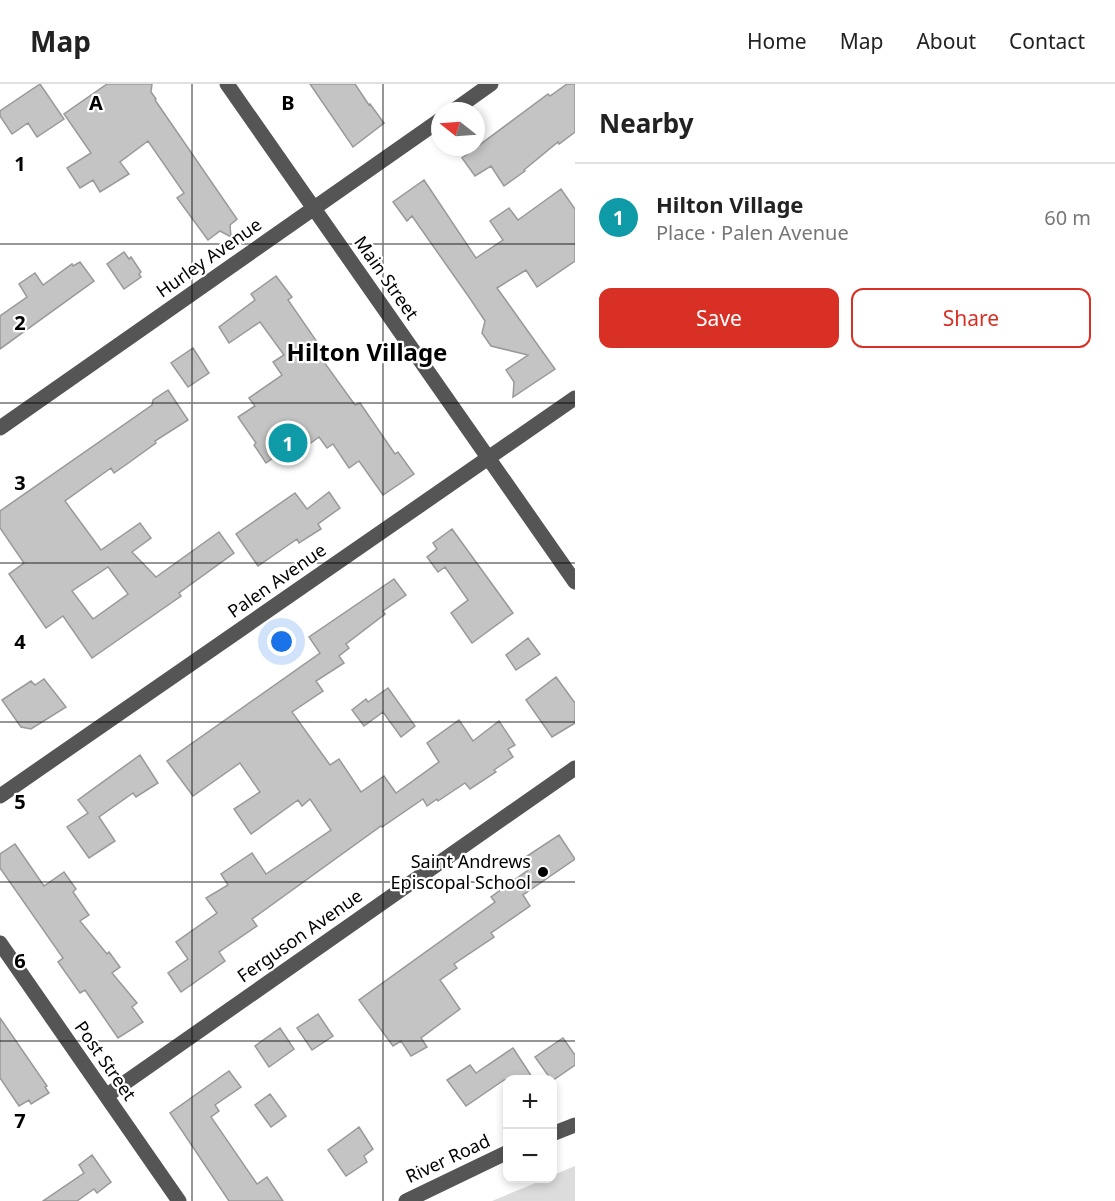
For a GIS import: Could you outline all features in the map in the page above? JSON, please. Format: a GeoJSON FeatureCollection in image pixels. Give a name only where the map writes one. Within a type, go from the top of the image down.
{"type":"FeatureCollection","features":[{"type":"Feature","properties":{"kind":"street","name":"Main Street"},"geometry":{"type":"LineString","coordinates":[[227,84],[575,582]]}},
{"type":"Feature","properties":{"kind":"street"},"geometry":{"type":"LineString","coordinates":[[466,102],[491,84]]}},
{"type":"Feature","properties":{"kind":"street","name":"Hurley Avenue"},"geometry":{"type":"LineString","coordinates":[[0,428],[431,126]]}},
{"type":"Feature","properties":{"kind":"street","name":"Palen Avenue"},"geometry":{"type":"LineString","coordinates":[[0,796],[575,398]]}},
{"type":"Feature","properties":{"kind":"street","name":"Ferguson Avenue"},"geometry":{"type":"LineString","coordinates":[[106,1096],[575,768]]}},
{"type":"Feature","properties":{"kind":"street","name":"Post Street"},"geometry":{"type":"LineString","coordinates":[[0,943],[179,1201]]}},
{"type":"Feature","properties":{"kind":"street"},"geometry":{"type":"LineString","coordinates":[[557,1132],[575,1125]]}},
{"type":"Feature","properties":{"kind":"street","name":"River Road"},"geometry":{"type":"LineString","coordinates":[[406,1201],[503,1154]]}},
{"type":"Feature","properties":{"kind":"shaded area"},"geometry":{"type":"Polygon","coordinates":[[[575,1166],[575,1201],[492,1201],[535,1183],[557,1183],[557,1173],[575,1166]]]}},
{"type":"Feature","properties":{"kind":"building"},"geometry":{"type":"Polygon","coordinates":[[[40,84],[64,119],[37,137],[28,123],[12,134],[0,116],[0,111],[40,84]]]}},
{"type":"Feature","properties":{"kind":"building"},"geometry":{"type":"Polygon","coordinates":[[[107,84],[152,84],[151,92],[155,100],[237,219],[230,225],[231,237],[220,231],[208,240],[177,198],[184,193],[148,141],[120,162],[129,174],[100,192],[93,180],[80,188],[67,168],[91,153],[64,114],[107,84]]]}},
{"type":"Feature","properties":{"kind":"building"},"geometry":{"type":"Polygon","coordinates":[[[310,84],[355,84],[384,123],[353,147],[310,84]]]}},
{"type":"Feature","properties":{"kind":"building"},"geometry":{"type":"Polygon","coordinates":[[[567,84],[575,84],[575,132],[559,144],[558,142],[504,186],[491,166],[475,176],[462,158],[485,156],[485,141],[548,94],[550,96],[567,84]]]}},
{"type":"Feature","properties":{"kind":"building"},"geometry":{"type":"Polygon","coordinates":[[[424,180],[476,258],[503,240],[490,221],[509,208],[518,220],[561,189],[575,209],[575,261],[537,287],[526,270],[497,288],[555,369],[513,397],[514,382],[506,370],[528,355],[491,346],[482,333],[485,321],[471,300],[412,216],[407,221],[393,202],[424,180]]]}},
{"type":"Feature","properties":{"kind":"building"},"geometry":{"type":"Polygon","coordinates":[[[124,252],[129,259],[131,257],[141,272],[139,274],[141,277],[124,289],[107,264],[124,252]]]}},
{"type":"Feature","properties":{"kind":"building"},"geometry":{"type":"Polygon","coordinates":[[[80,262],[94,281],[0,349],[0,316],[27,297],[19,284],[35,273],[43,285],[72,264],[73,266],[80,262]]]}},
{"type":"Feature","properties":{"kind":"building"},"geometry":{"type":"Polygon","coordinates":[[[276,276],[292,297],[288,300],[324,352],[320,355],[321,358],[355,405],[360,403],[395,454],[398,452],[414,474],[383,495],[359,461],[349,468],[333,444],[327,448],[319,437],[289,459],[283,451],[266,463],[254,445],[256,443],[238,417],[255,406],[249,398],[282,375],[273,362],[284,355],[260,322],[229,343],[219,327],[255,300],[251,294],[276,276]]]}},
{"type":"Feature","properties":{"kind":"building"},"geometry":{"type":"Polygon","coordinates":[[[193,348],[209,373],[188,387],[171,363],[193,348]]]}},
{"type":"Feature","properties":{"kind":"building"},"geometry":{"type":"Polygon","coordinates":[[[168,390],[188,420],[155,441],[156,443],[114,473],[111,468],[65,501],[101,550],[140,523],[151,538],[132,552],[156,577],[219,532],[234,553],[179,593],[181,596],[92,658],[63,616],[46,628],[9,574],[24,563],[0,528],[0,511],[152,405],[153,400],[168,390]],[[108,567],[72,591],[93,619],[128,594],[108,567]]]}},
{"type":"Feature","properties":{"kind":"building"},"geometry":{"type":"Polygon","coordinates":[[[329,492],[340,508],[318,524],[321,529],[299,543],[297,539],[258,566],[236,534],[295,493],[307,509],[329,492]]]}},
{"type":"Feature","properties":{"kind":"building"},"geometry":{"type":"Polygon","coordinates":[[[452,529],[513,613],[472,643],[451,613],[468,600],[445,567],[438,572],[427,557],[437,549],[433,543],[452,529]]]}},
{"type":"Feature","properties":{"kind":"building"},"geometry":{"type":"Polygon","coordinates":[[[394,579],[406,595],[383,611],[385,614],[346,644],[349,648],[339,656],[344,663],[316,681],[323,691],[292,712],[330,765],[339,759],[361,792],[384,776],[396,793],[439,762],[427,743],[459,720],[473,741],[499,721],[515,745],[508,749],[513,757],[494,770],[496,772],[470,789],[465,783],[427,806],[423,799],[381,826],[252,919],[257,926],[219,952],[225,961],[181,992],[168,973],[188,959],[176,942],[217,913],[206,898],[228,885],[221,874],[252,853],[266,874],[331,830],[310,799],[302,806],[298,800],[251,834],[234,809],[260,792],[240,763],[193,796],[167,761],[320,653],[309,637],[394,579]]]}},
{"type":"Feature","properties":{"kind":"building"},"geometry":{"type":"Polygon","coordinates":[[[528,638],[540,654],[516,670],[506,655],[528,638]]]}},
{"type":"Feature","properties":{"kind":"building"},"geometry":{"type":"Polygon","coordinates":[[[556,677],[575,703],[575,723],[552,737],[526,700],[556,677]]]}},
{"type":"Feature","properties":{"kind":"building"},"geometry":{"type":"Polygon","coordinates":[[[44,679],[66,707],[31,729],[21,727],[2,700],[31,681],[35,685],[44,679]]]}},
{"type":"Feature","properties":{"kind":"building"},"geometry":{"type":"Polygon","coordinates":[[[388,688],[415,726],[401,737],[383,712],[364,726],[352,710],[366,699],[368,702],[388,688]]]}},
{"type":"Feature","properties":{"kind":"building"},"geometry":{"type":"Polygon","coordinates":[[[140,755],[158,783],[136,797],[133,793],[99,817],[115,841],[89,858],[67,827],[88,813],[78,800],[140,755]]]}},
{"type":"Feature","properties":{"kind":"building"},"geometry":{"type":"Polygon","coordinates":[[[559,835],[575,859],[523,895],[530,906],[491,933],[494,937],[454,964],[457,968],[440,980],[460,1009],[421,1038],[427,1047],[411,1056],[401,1041],[393,1046],[359,1000],[495,902],[491,897],[528,870],[521,860],[559,835]]]}},
{"type":"Feature","properties":{"kind":"building"},"geometry":{"type":"Polygon","coordinates":[[[15,844],[44,886],[64,872],[76,889],[73,892],[89,915],[80,921],[120,967],[112,973],[137,1003],[132,1007],[143,1022],[118,1038],[85,990],[80,993],[58,962],[63,958],[0,868],[0,854],[15,844]]]}},
{"type":"Feature","properties":{"kind":"building"},"geometry":{"type":"Polygon","coordinates":[[[318,1014],[333,1036],[312,1050],[297,1028],[318,1014]]]}},
{"type":"Feature","properties":{"kind":"building"},"geometry":{"type":"Polygon","coordinates":[[[0,1018],[47,1086],[45,1087],[49,1093],[31,1104],[29,1100],[19,1106],[0,1078],[0,1018]]]}},
{"type":"Feature","properties":{"kind":"building"},"geometry":{"type":"Polygon","coordinates":[[[280,1028],[294,1049],[269,1067],[255,1046],[280,1028]]]}},
{"type":"Feature","properties":{"kind":"building"},"geometry":{"type":"Polygon","coordinates":[[[563,1038],[575,1055],[575,1065],[557,1078],[557,1075],[548,1075],[535,1057],[563,1038]]]}},
{"type":"Feature","properties":{"kind":"building"},"geometry":{"type":"Polygon","coordinates":[[[513,1048],[531,1075],[503,1075],[503,1081],[466,1106],[447,1080],[470,1065],[476,1073],[513,1048]]]}},
{"type":"Feature","properties":{"kind":"building"},"geometry":{"type":"Polygon","coordinates":[[[229,1071],[241,1087],[215,1105],[219,1111],[211,1117],[257,1184],[267,1177],[283,1201],[229,1201],[170,1113],[229,1071]]]}},
{"type":"Feature","properties":{"kind":"building"},"geometry":{"type":"Polygon","coordinates":[[[270,1094],[286,1116],[271,1127],[255,1105],[270,1094]]]}},
{"type":"Feature","properties":{"kind":"building"},"geometry":{"type":"Polygon","coordinates":[[[359,1127],[373,1149],[364,1156],[367,1162],[346,1176],[328,1150],[359,1127]]]}},
{"type":"Feature","properties":{"kind":"building"},"geometry":{"type":"Polygon","coordinates":[[[92,1155],[111,1182],[97,1193],[94,1189],[77,1201],[43,1201],[84,1173],[79,1165],[92,1155]]]}},
{"type":"Feature","properties":{"kind":"place","name":"Hilton Village"},"geometry":{"type":"Point","coordinates":[288,443]}},
{"type":"Feature","properties":{"kind":"place","name":"Saint Andrews Episcopal School"},"geometry":{"type":"Point","coordinates":[543,872]}},
{"type":"Feature","properties":{"kind":"district","name":"Hilton Village"},"geometry":{"type":"Point","coordinates":[367,353]}}]}
